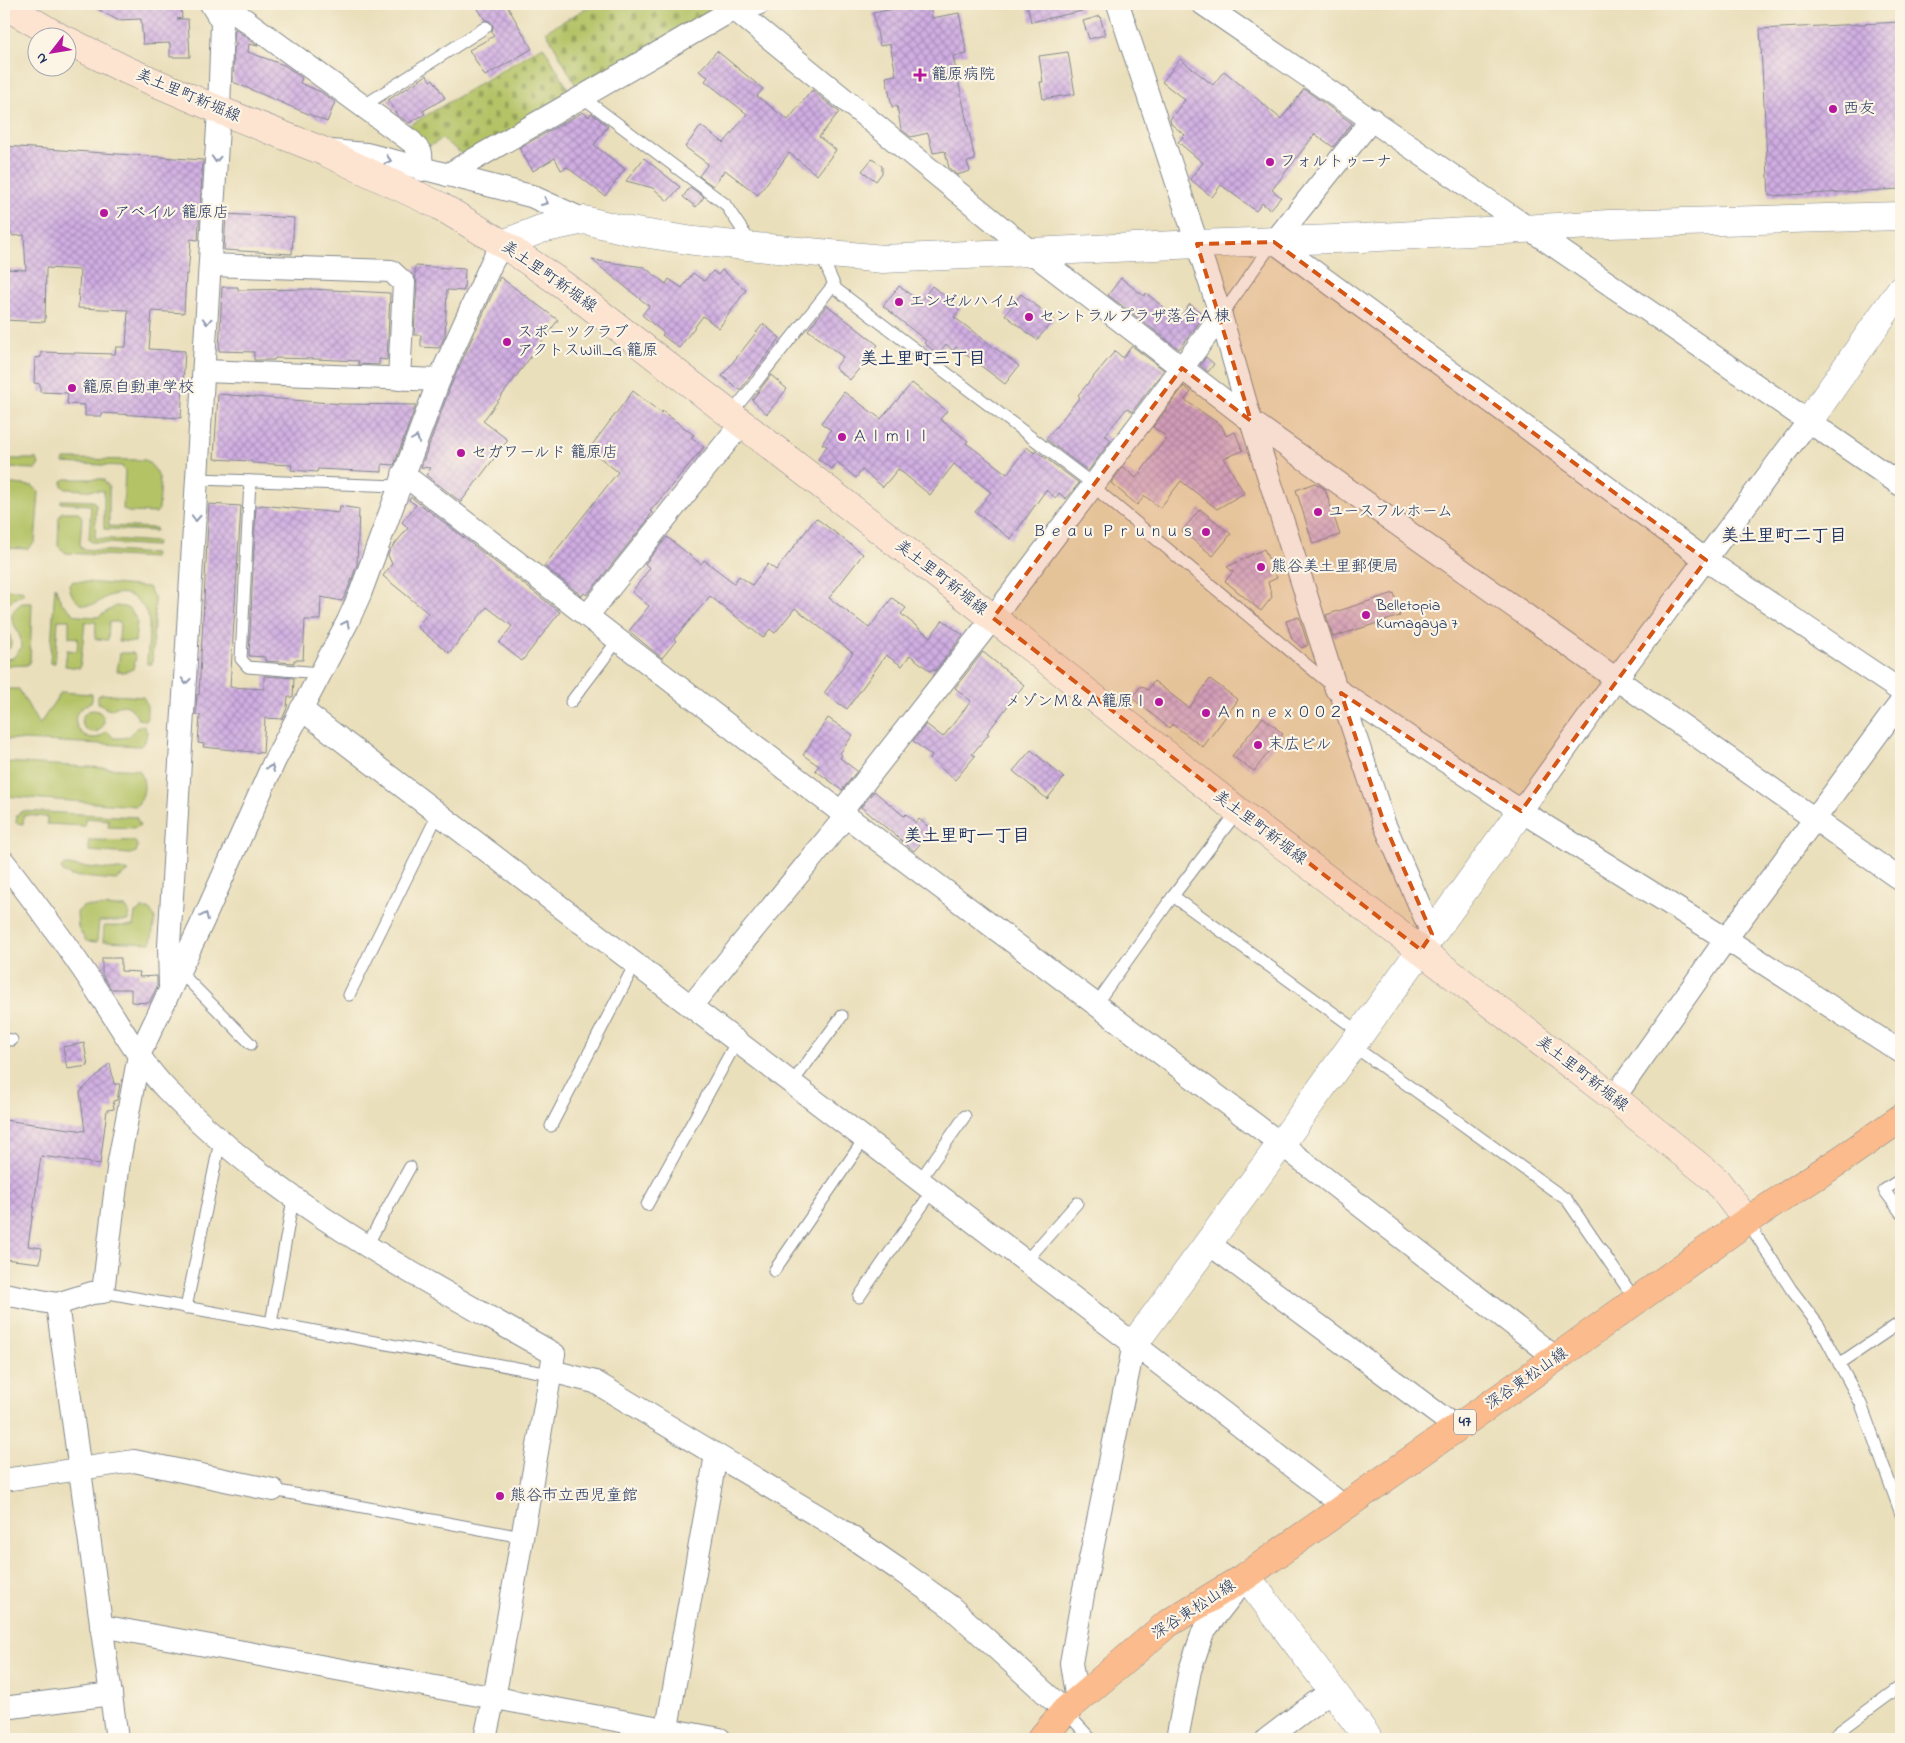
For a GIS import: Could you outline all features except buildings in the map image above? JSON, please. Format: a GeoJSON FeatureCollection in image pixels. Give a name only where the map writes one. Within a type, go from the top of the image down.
{"type":"FeatureCollection","features":[{"type":"Feature","properties":{"kind":"main road"},"geometry":{"type":"LineString","coordinates":[[4,5],[44,28]]}},
{"type":"Feature","properties":{"kind":"main road","name":"美土里町新堀線"},"geometry":{"type":"LineString","coordinates":[[78,46],[124,69],[219,110],[323,151],[440,206],[503,244],[562,284],[993,618],[1238,812],[1427,942],[1614,1098],[1716,1180],[1747,1221]]}},
{"type":"Feature","properties":{"kind":"main road","name":"深谷東松山線"},"geometry":{"type":"LineString","coordinates":[[1041,1739],[1071,1706],[1167,1624],[1246,1576],[1747,1221],[1901,1118]]}},
{"type":"Feature","properties":{"kind":"street"},"geometry":{"type":"LineString","coordinates":[[212,4],[234,12],[412,142],[421,153],[422,170]]}},
{"type":"Feature","properties":{"kind":"street"},"geometry":{"type":"LineString","coordinates":[[4,1294],[57,1304],[92,1293],[103,1292],[119,1161],[139,1056],[179,971],[198,479],[219,110],[222,22],[212,4]]}},
{"type":"Feature","properties":{"kind":"street"},"geometry":{"type":"LineString","coordinates":[[447,175],[582,97],[733,6],[758,4]]}},
{"type":"Feature","properties":{"kind":"street"},"geometry":{"type":"LineString","coordinates":[[1118,4],[1221,316],[1251,421],[1339,691],[1384,823],[1417,902],[1427,942]]}},
{"type":"Feature","properties":{"kind":"street"},"geometry":{"type":"LineString","coordinates":[[1203,4],[1901,485]]}},
{"type":"Feature","properties":{"kind":"street"},"geometry":{"type":"LineString","coordinates":[[733,6],[1031,252],[1251,421],[1901,880]]}},
{"type":"Feature","properties":{"kind":"street"},"geometry":{"type":"LineString","coordinates":[[1274,242],[1372,119]]}},
{"type":"Feature","properties":{"kind":"street"},"geometry":{"type":"LineString","coordinates":[[323,151],[366,154],[422,170],[532,196],[584,220],[630,231],[694,241],[883,259],[1533,230],[1609,224],[1901,216]]}},
{"type":"Feature","properties":{"kind":"street"},"geometry":{"type":"LineString","coordinates":[[170,992],[179,948],[360,594],[439,380],[492,262],[503,244],[541,229],[584,220]]}},
{"type":"Feature","properties":{"kind":"street"},"geometry":{"type":"LineString","coordinates":[[1274,242],[1706,560],[1901,691]]}},
{"type":"Feature","properties":{"kind":"street"},"geometry":{"type":"LineString","coordinates":[[210,265],[391,271],[404,283],[399,379]]}},
{"type":"Feature","properties":{"kind":"street"},"geometry":{"type":"LineString","coordinates":[[1071,1706],[1071,1663],[1084,1589],[1134,1344],[1281,1144],[1616,679],[1808,422],[1901,289]]}},
{"type":"Feature","properties":{"kind":"street"},"geometry":{"type":"LineString","coordinates":[[691,1006],[844,814],[1221,316]]}},
{"type":"Feature","properties":{"kind":"street"},"geometry":{"type":"LineString","coordinates":[[204,371],[439,380]]}},
{"type":"Feature","properties":{"kind":"street"},"geometry":{"type":"LineString","coordinates":[[587,616],[735,419]]}},
{"type":"Feature","properties":{"kind":"street"},"geometry":{"type":"LineString","coordinates":[[401,480],[587,616],[844,814],[1281,1144],[1556,1358]]}},
{"type":"Feature","properties":{"kind":"street"},"geometry":{"type":"LineString","coordinates":[[1339,691],[1521,811],[1726,939],[1901,1052]]}},
{"type":"Feature","properties":{"kind":"street"},"geometry":{"type":"LineString","coordinates":[[1614,1098],[1726,939],[1901,702]]}},
{"type":"Feature","properties":{"kind":"street"},"geometry":{"type":"LineString","coordinates":[[301,709],[792,1082],[1345,1507]]}},
{"type":"Feature","properties":{"kind":"street"},"geometry":{"type":"LineString","coordinates":[[4,862],[57,931],[139,1056],[166,1089],[220,1141],[293,1199],[366,1247],[554,1354],[497,1682],[485,1739]]}},
{"type":"Feature","properties":{"kind":"street"},"geometry":{"type":"LineString","coordinates":[[1208,1243],[1457,1428]]}},
{"type":"Feature","properties":{"kind":"street"},"geometry":{"type":"LineString","coordinates":[[57,1304],[117,1739]]}},
{"type":"Feature","properties":{"kind":"street"},"geometry":{"type":"LineString","coordinates":[[551,1371],[595,1382],[838,1528],[951,1607],[1071,1706]]}},
{"type":"Feature","properties":{"kind":"street"},"geometry":{"type":"LineString","coordinates":[[666,1734],[716,1455]]}},
{"type":"Feature","properties":{"kind":"street"},"geometry":{"type":"LineString","coordinates":[[4,1480],[134,1461],[274,1490]]}},
{"type":"Feature","properties":{"kind":"street"},"geometry":{"type":"LineString","coordinates":[[1177,1739],[1190,1670],[1203,1632],[1246,1576],[1369,1739]]}},
{"type":"Feature","properties":{"kind":"street"},"geometry":{"type":"LineString","coordinates":[[101,1626],[492,1699],[666,1734],[720,1739]]}},
{"type":"Feature","properties":{"kind":"street"},"geometry":{"type":"LineString","coordinates":[[1267,1739],[1332,1690]]}},
{"type":"Feature","properties":{"kind":"street"},"geometry":{"type":"LineString","coordinates":[[4,1708],[110,1694]]}},
{"type":"Feature","properties":{"kind":"lane"},"geometry":{"type":"LineString","coordinates":[[363,106],[486,27]]}},
{"type":"Feature","properties":{"kind":"lane"},"geometry":{"type":"LineString","coordinates":[[582,97],[724,204],[753,247]]}},
{"type":"Feature","properties":{"kind":"lane"},"geometry":{"type":"LineString","coordinates":[[1221,316],[1274,242]]}},
{"type":"Feature","properties":{"kind":"lane"},"geometry":{"type":"LineString","coordinates":[[820,253],[836,289],[1094,485],[1103,495],[1339,691]]}},
{"type":"Feature","properties":{"kind":"lane"},"geometry":{"type":"LineString","coordinates":[[735,419],[834,284]]}},
{"type":"Feature","properties":{"kind":"lane"},"geometry":{"type":"LineString","coordinates":[[198,479],[250,481],[401,480]]}},
{"type":"Feature","properties":{"kind":"lane"},"geometry":{"type":"LineString","coordinates":[[250,481],[241,659],[248,667],[320,673]]}},
{"type":"Feature","properties":{"kind":"lane"},"geometry":{"type":"LineString","coordinates":[[571,702],[618,640]]}},
{"type":"Feature","properties":{"kind":"lane"},"geometry":{"type":"LineString","coordinates":[[1096,1004],[1173,896],[1238,812]]}},
{"type":"Feature","properties":{"kind":"lane"},"geometry":{"type":"LineString","coordinates":[[350,995],[438,814]]}},
{"type":"Feature","properties":{"kind":"lane"},"geometry":{"type":"LineString","coordinates":[[1173,896],[1567,1200],[1636,1301]]}},
{"type":"Feature","properties":{"kind":"lane"},"geometry":{"type":"LineString","coordinates":[[551,1126],[635,964]]}},
{"type":"Feature","properties":{"kind":"lane"},"geometry":{"type":"LineString","coordinates":[[179,971],[251,1044]]}},
{"type":"Feature","properties":{"kind":"lane"},"geometry":{"type":"LineString","coordinates":[[792,1082],[842,1016]]}},
{"type":"Feature","properties":{"kind":"lane"},"geometry":{"type":"LineString","coordinates":[[647,1205],[737,1041]]}},
{"type":"Feature","properties":{"kind":"lane"},"geometry":{"type":"LineString","coordinates":[[859,1297],[965,1116]]}},
{"type":"Feature","properties":{"kind":"lane"},"geometry":{"type":"LineString","coordinates":[[774,1271],[865,1138]]}},
{"type":"Feature","properties":{"kind":"lane"},"geometry":{"type":"LineString","coordinates":[[186,1308],[220,1141]]}},
{"type":"Feature","properties":{"kind":"lane"},"geometry":{"type":"LineString","coordinates":[[366,1247],[410,1167]]}},
{"type":"Feature","properties":{"kind":"lane"},"geometry":{"type":"LineString","coordinates":[[1901,1179],[1884,1190],[1901,1213]]}},
{"type":"Feature","properties":{"kind":"lane"},"geometry":{"type":"LineString","coordinates":[[271,1322],[293,1199]]}},
{"type":"Feature","properties":{"kind":"lane"},"geometry":{"type":"LineString","coordinates":[[1026,1261],[1077,1203]]}},
{"type":"Feature","properties":{"kind":"lane"},"geometry":{"type":"LineString","coordinates":[[1747,1221],[1791,1289],[1819,1326],[1861,1404],[1901,1514]]}},
{"type":"Feature","properties":{"kind":"lane"},"geometry":{"type":"LineString","coordinates":[[103,1292],[539,1372],[551,1371]]}},
{"type":"Feature","properties":{"kind":"lane"},"geometry":{"type":"LineString","coordinates":[[1839,1364],[1901,1322]]}},
{"type":"Feature","properties":{"kind":"lane"},"geometry":{"type":"LineString","coordinates":[[274,1490],[522,1537]]}},
{"type":"Feature","properties":{"kind":"lane"},"geometry":{"type":"LineString","coordinates":[[1829,1739],[1901,1686]]}},
{"type":"Feature","properties":{"kind":"lane"},"geometry":{"type":"LineString","coordinates":[[1071,1706],[1091,1739]]}},
{"type":"Feature","properties":{"kind":"highlighted area"},"geometry":{"type":"Polygon","coordinates":[[[1274,242],[1706,560],[1521,811],[1341,693],[1384,823],[1432,934],[1421,950],[993,618],[1182,368],[1251,421],[1197,244],[1274,242]]]}},
{"type":"Feature","properties":{"kind":"green space"},"geometry":{"type":"Polygon","coordinates":[[[594,4],[724,4],[579,91],[546,31],[594,4]]]}},
{"type":"Feature","properties":{"kind":"green space"},"geometry":{"type":"Polygon","coordinates":[[[543,46],[573,97],[465,156],[442,139],[428,147],[405,128],[543,46]]]}},
{"type":"Feature","properties":{"kind":"green space"},"geometry":{"type":"Polygon","coordinates":[[[4,459],[37,459],[39,464],[36,469],[4,468],[4,459]]]}},
{"type":"Feature","properties":{"kind":"green space"},"geometry":{"type":"Polygon","coordinates":[[[64,459],[145,460],[156,471],[160,482],[159,509],[156,513],[128,512],[123,509],[125,472],[122,466],[63,463],[64,459]]]}},
{"type":"Feature","properties":{"kind":"green space"},"geometry":{"type":"Polygon","coordinates":[[[66,479],[103,479],[109,487],[109,526],[156,528],[156,531],[104,529],[104,491],[66,489],[62,486],[62,481],[66,479]]]}},
{"type":"Feature","properties":{"kind":"green space"},"geometry":{"type":"Polygon","coordinates":[[[4,483],[33,486],[39,492],[35,542],[28,549],[4,548],[4,483]]]}},
{"type":"Feature","properties":{"kind":"green space"},"geometry":{"type":"Polygon","coordinates":[[[61,500],[93,501],[96,505],[95,538],[157,542],[156,546],[92,542],[89,540],[91,505],[61,503],[61,500]]]}},
{"type":"Feature","properties":{"kind":"green space"},"geometry":{"type":"Polygon","coordinates":[[[62,512],[78,512],[82,517],[80,544],[82,549],[154,554],[154,558],[66,553],[58,546],[59,517],[62,512]]]}},
{"type":"Feature","properties":{"kind":"green space"},"geometry":{"type":"Polygon","coordinates":[[[74,581],[148,587],[155,599],[152,664],[147,664],[149,621],[143,606],[130,595],[124,594],[107,597],[91,605],[80,604],[70,590],[69,584],[74,581]]]}},
{"type":"Feature","properties":{"kind":"green space"},"geometry":{"type":"Polygon","coordinates":[[[55,586],[61,602],[79,616],[98,617],[116,606],[131,610],[137,621],[135,642],[119,641],[120,622],[109,622],[108,640],[95,639],[96,622],[85,622],[80,668],[65,666],[67,650],[77,651],[78,638],[69,637],[69,620],[58,620],[55,663],[50,663],[55,586]]]}},
{"type":"Feature","properties":{"kind":"green space"},"geometry":{"type":"Polygon","coordinates":[[[4,590],[22,590],[24,593],[4,605],[4,590]]]}},
{"type":"Feature","properties":{"kind":"green space"},"geometry":{"type":"Polygon","coordinates":[[[22,603],[32,603],[30,661],[27,665],[4,666],[4,659],[13,658],[22,647],[12,618],[16,608],[22,603]]]}},
{"type":"Feature","properties":{"kind":"green space"},"geometry":{"type":"Polygon","coordinates":[[[4,625],[9,633],[11,642],[10,648],[4,652],[4,625]]]}},
{"type":"Feature","properties":{"kind":"green space"},"geometry":{"type":"Polygon","coordinates":[[[120,653],[133,653],[136,657],[133,669],[123,672],[117,671],[120,653]]]}},
{"type":"Feature","properties":{"kind":"green space"},"geometry":{"type":"Polygon","coordinates":[[[4,689],[19,689],[39,725],[61,692],[92,694],[92,701],[76,714],[76,723],[80,732],[88,737],[95,738],[107,731],[114,738],[121,738],[128,737],[140,726],[144,726],[147,732],[145,742],[140,746],[4,739],[4,689]]]}},
{"type":"Feature","properties":{"kind":"green space"},"geometry":{"type":"Polygon","coordinates":[[[102,694],[143,697],[147,704],[147,719],[138,719],[133,710],[124,705],[111,710],[105,708],[98,703],[98,696],[102,694]]]}},
{"type":"Feature","properties":{"kind":"green space"},"geometry":{"type":"Polygon","coordinates":[[[93,710],[101,713],[104,721],[101,729],[93,732],[85,729],[82,721],[85,713],[93,710]]]}},
{"type":"Feature","properties":{"kind":"green space"},"geometry":{"type":"Polygon","coordinates":[[[4,762],[139,770],[144,784],[142,798],[136,806],[4,796],[4,762]]]}},
{"type":"Feature","properties":{"kind":"green space"},"geometry":{"type":"Polygon","coordinates":[[[23,811],[136,817],[140,825],[136,828],[108,827],[109,820],[85,818],[85,826],[47,824],[47,817],[24,815],[23,824],[16,823],[17,815],[23,811]]]}},
{"type":"Feature","properties":{"kind":"green space"},"geometry":{"type":"Polygon","coordinates":[[[89,840],[134,841],[138,846],[136,852],[130,854],[89,851],[89,840]]]}},
{"type":"Feature","properties":{"kind":"green space"},"geometry":{"type":"Polygon","coordinates":[[[64,865],[129,871],[116,880],[71,876],[63,872],[61,868],[64,865]]]}},
{"type":"Feature","properties":{"kind":"green space"},"geometry":{"type":"Polygon","coordinates":[[[84,906],[126,907],[129,912],[128,921],[99,921],[97,942],[86,941],[78,927],[77,912],[84,906]]]}},
{"type":"Feature","properties":{"kind":"green space"},"geometry":{"type":"Polygon","coordinates":[[[142,909],[149,909],[155,918],[151,943],[103,941],[104,926],[133,926],[135,913],[142,909]]]}},
{"type":"Feature","properties":{"kind":"place","name":"籠原病院"},"geometry":{"type":"Point","coordinates":[920,75]}},
{"type":"Feature","properties":{"kind":"place","name":"西友"},"geometry":{"type":"Point","coordinates":[1833,109]}},
{"type":"Feature","properties":{"kind":"place","name":"フォルトゥーナ"},"geometry":{"type":"Point","coordinates":[1270,162]}},
{"type":"Feature","properties":{"kind":"place","name":"アベイル 籠原店"},"geometry":{"type":"Point","coordinates":[104,213]}},
{"type":"Feature","properties":{"kind":"place","name":"エンゼルハイム"},"geometry":{"type":"Point","coordinates":[899,302]}},
{"type":"Feature","properties":{"kind":"place","name":"セントラルプラザ落合Ａ棟"},"geometry":{"type":"Point","coordinates":[1029,317]}},
{"type":"Feature","properties":{"kind":"place","name":"スポーツクラブ アクトスWill_G 籠原"},"geometry":{"type":"Point","coordinates":[507,342]}},
{"type":"Feature","properties":{"kind":"place","name":"籠原自動車学校"},"geometry":{"type":"Point","coordinates":[72,388]}},
{"type":"Feature","properties":{"kind":"place","name":"ＡｌｍＩＩ"},"geometry":{"type":"Point","coordinates":[842,437]}},
{"type":"Feature","properties":{"kind":"place","name":"セガワールド 籠原店"},"geometry":{"type":"Point","coordinates":[461,453]}},
{"type":"Feature","properties":{"kind":"place","name":"ユースフルホーム"},"geometry":{"type":"Point","coordinates":[1318,512]}},
{"type":"Feature","properties":{"kind":"place","name":"Ｂｅａｕ Ｐｒｕｎｕｓ"},"geometry":{"type":"Point","coordinates":[1206,532]}},
{"type":"Feature","properties":{"kind":"place","name":"熊谷美土里郵便局"},"geometry":{"type":"Point","coordinates":[1261,567]}},
{"type":"Feature","properties":{"kind":"place","name":"Belletopia Kumagaya 7"},"geometry":{"type":"Point","coordinates":[1366,615]}},
{"type":"Feature","properties":{"kind":"place","name":"メゾンＭ＆Ａ籠原Ｉ"},"geometry":{"type":"Point","coordinates":[1159,702]}},
{"type":"Feature","properties":{"kind":"place","name":"Ａｎｎｅｘ００２"},"geometry":{"type":"Point","coordinates":[1206,713]}},
{"type":"Feature","properties":{"kind":"place","name":"末広ビル"},"geometry":{"type":"Point","coordinates":[1258,745]}},
{"type":"Feature","properties":{"kind":"place","name":"熊谷市立西児童館"},"geometry":{"type":"Point","coordinates":[500,1496]}},
{"type":"Feature","properties":{"kind":"district","name":"美土里町三丁目"},"geometry":{"type":"Point","coordinates":[923,360]}},
{"type":"Feature","properties":{"kind":"district","name":"美土里町二丁目"},"geometry":{"type":"Point","coordinates":[1784,537]}},
{"type":"Feature","properties":{"kind":"district","name":"美土里町一丁目"},"geometry":{"type":"Point","coordinates":[967,837]}}]}
